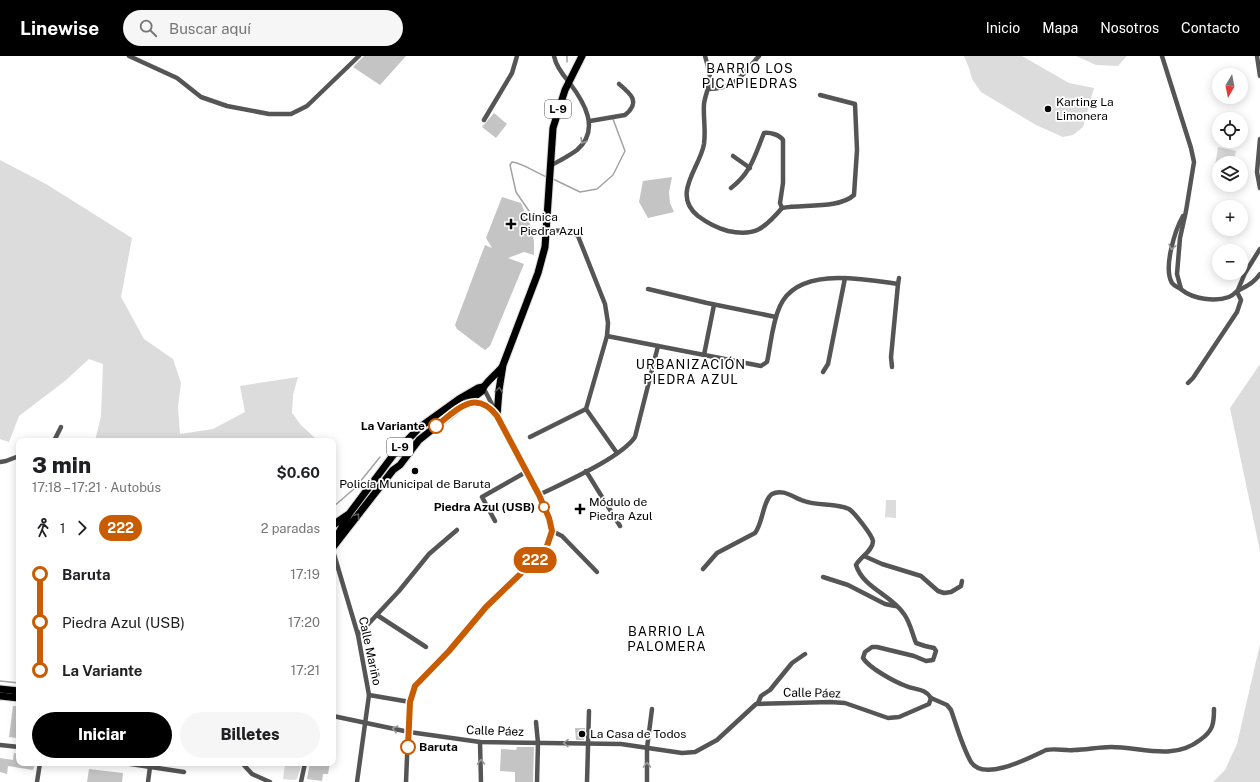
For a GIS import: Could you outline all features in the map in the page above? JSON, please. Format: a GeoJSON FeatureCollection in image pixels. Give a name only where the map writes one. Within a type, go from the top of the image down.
{"type":"FeatureCollection","features":[{"type":"Feature","properties":{"kind":"main road","name":"L-9"},"geometry":{"type":"LineString","coordinates":[[497,416],[503,365],[538,273],[547,230],[549,166],[553,128],[568,82],[582,56]]}},
{"type":"Feature","properties":{"kind":"main road","name":"L-9"},"geometry":{"type":"LineString","coordinates":[[336,541],[419,440],[482,391],[483,387],[496,375],[503,365]]}},
{"type":"Feature","properties":{"kind":"main road","name":"L-9"},"geometry":{"type":"LineString","coordinates":[[336,523],[349,514],[394,454],[409,437],[427,421],[449,405],[478,388],[483,387]]}},
{"type":"Feature","properties":{"kind":"main road"},"geometry":{"type":"LineString","coordinates":[[463,405],[476,402],[483,404],[492,409],[497,416]]}},
{"type":"Feature","properties":{"kind":"main road"},"geometry":{"type":"LineString","coordinates":[[336,536],[349,514]]}},
{"type":"Feature","properties":{"kind":"main road"},"geometry":{"type":"LineString","coordinates":[[0,689],[16,692]]}},
{"type":"Feature","properties":{"kind":"main road"},"geometry":{"type":"LineString","coordinates":[[0,696],[16,698]]}},
{"type":"Feature","properties":{"kind":"street"},"geometry":{"type":"LineString","coordinates":[[129,56],[177,78],[202,97],[227,106],[269,114],[291,114],[306,106],[359,56]]}},
{"type":"Feature","properties":{"kind":"street"},"geometry":{"type":"LineString","coordinates":[[484,120],[512,73],[517,56]]}},
{"type":"Feature","properties":{"kind":"street"},"geometry":{"type":"LineString","coordinates":[[549,166],[577,150],[586,138],[590,121],[582,101],[561,73],[554,56]]}},
{"type":"Feature","properties":{"kind":"street"},"geometry":{"type":"LineString","coordinates":[[705,56],[710,78],[704,103],[704,145],[690,177],[686,194],[687,203],[694,212],[702,219],[722,229],[741,234],[752,233],[763,228],[782,208],[831,204],[848,200],[854,195],[857,150],[855,104],[820,95]]}},
{"type":"Feature","properties":{"kind":"street"},"geometry":{"type":"LineString","coordinates":[[708,89],[719,89],[732,85],[760,56]]}},
{"type":"Feature","properties":{"kind":"street"},"geometry":{"type":"LineString","coordinates":[[1162,56],[1193,154],[1194,162],[1180,238],[1177,274],[1181,288]]}},
{"type":"Feature","properties":{"kind":"street"},"geometry":{"type":"LineString","coordinates":[[1257,56],[1260,76]]}},
{"type":"Feature","properties":{"kind":"street"},"geometry":{"type":"LineString","coordinates":[[590,121],[625,115],[629,112],[632,107],[633,99],[631,94],[619,84]]}},
{"type":"Feature","properties":{"kind":"street"},"geometry":{"type":"LineString","coordinates":[[731,188],[742,180],[750,168],[764,133],[767,132],[781,137],[783,140],[784,162],[780,203],[782,208]]}},
{"type":"Feature","properties":{"kind":"street"},"geometry":{"type":"LineString","coordinates":[[1260,139],[1257,172],[1260,188]]}},
{"type":"Feature","properties":{"kind":"street"},"geometry":{"type":"LineString","coordinates":[[733,156],[750,168]]}},
{"type":"Feature","properties":{"kind":"street"},"geometry":{"type":"LineString","coordinates":[[1186,211],[1177,227],[1169,261],[1170,280],[1174,286],[1181,288],[1186,293],[1215,300],[1230,297],[1249,286],[1260,274]]}},
{"type":"Feature","properties":{"kind":"street"},"geometry":{"type":"LineString","coordinates":[[530,437],[586,408],[606,336],[608,323],[605,304],[580,241],[574,233],[547,230]]}},
{"type":"Feature","properties":{"kind":"street"},"geometry":{"type":"LineString","coordinates":[[1188,383],[1193,378],[1237,312],[1241,300],[1237,292],[1245,273],[1260,249]]}},
{"type":"Feature","properties":{"kind":"street"},"geometry":{"type":"LineString","coordinates":[[606,336],[761,366],[767,362],[776,316],[785,297],[790,291],[799,286],[820,280],[845,278],[898,284]]}},
{"type":"Feature","properties":{"kind":"street"},"geometry":{"type":"LineString","coordinates":[[823,372],[828,364],[845,278]]}},
{"type":"Feature","properties":{"kind":"street"},"geometry":{"type":"LineString","coordinates":[[892,367],[899,278]]}},
{"type":"Feature","properties":{"kind":"street"},"geometry":{"type":"LineString","coordinates":[[648,289],[658,293],[776,316]]}},
{"type":"Feature","properties":{"kind":"street"},"geometry":{"type":"LineString","coordinates":[[704,355],[714,304]]}},
{"type":"Feature","properties":{"kind":"street"},"geometry":{"type":"LineString","coordinates":[[539,495],[586,471],[630,444],[637,431],[658,346]]}},
{"type":"Feature","properties":{"kind":"street"},"geometry":{"type":"LineString","coordinates":[[406,782],[410,702],[415,686],[449,651],[486,607],[538,557],[547,546],[552,531],[549,518],[539,495],[483,387]]}},
{"type":"Feature","properties":{"kind":"street"},"geometry":{"type":"LineString","coordinates":[[586,408],[617,453]]}},
{"type":"Feature","properties":{"kind":"street"},"geometry":{"type":"LineString","coordinates":[[56,438],[61,427]]}},
{"type":"Feature","properties":{"kind":"street"},"geometry":{"type":"LineString","coordinates":[[0,462],[16,457]]}},
{"type":"Feature","properties":{"kind":"street"},"geometry":{"type":"LineString","coordinates":[[586,471],[620,526]]}},
{"type":"Feature","properties":{"kind":"street"},"geometry":{"type":"LineString","coordinates":[[495,521],[482,497],[526,472]]}},
{"type":"Feature","properties":{"kind":"street"},"geometry":{"type":"LineString","coordinates":[[703,569],[717,553],[755,533],[759,528],[768,498],[771,495],[780,492],[805,502],[850,510],[872,535],[872,546],[859,560],[856,565],[857,570],[904,613],[916,643],[934,648],[936,651],[933,660],[926,661],[914,656],[872,647],[865,652],[864,658],[874,668],[906,686],[927,692],[931,698],[947,705],[951,710],[971,764],[981,772],[999,772],[1046,750],[1053,749],[1074,750],[1111,747],[1164,752],[1191,748],[1210,730],[1214,723],[1214,709]]}},
{"type":"Feature","properties":{"kind":"street"},"geometry":{"type":"LineString","coordinates":[[358,635],[399,591],[429,554],[457,530]]}},
{"type":"Feature","properties":{"kind":"street"},"geometry":{"type":"LineString","coordinates":[[552,531],[562,536],[597,572]]}},
{"type":"Feature","properties":{"kind":"street"},"geometry":{"type":"LineString","coordinates":[[864,556],[882,564],[921,576],[938,591],[944,593],[961,586],[962,581]]}},
{"type":"Feature","properties":{"kind":"street","name":"Calle Mariño"},"geometry":{"type":"LineString","coordinates":[[336,560],[358,635],[368,695],[357,782]]}},
{"type":"Feature","properties":{"kind":"street"},"geometry":{"type":"LineString","coordinates":[[823,577],[848,585],[886,604],[897,606]]}},
{"type":"Feature","properties":{"kind":"street"},"geometry":{"type":"LineString","coordinates":[[377,615],[426,647]]}},
{"type":"Feature","properties":{"kind":"street"},"geometry":{"type":"LineString","coordinates":[[758,704],[761,696],[770,690],[792,663],[806,654]]}},
{"type":"Feature","properties":{"kind":"street"},"geometry":{"type":"LineString","coordinates":[[368,695],[410,702]]}},
{"type":"Feature","properties":{"kind":"street","name":"Calle Páez"},"geometry":{"type":"LineString","coordinates":[[336,717],[409,732],[480,742],[620,744],[682,754],[695,752],[717,740],[751,706],[758,704],[845,703],[888,718],[899,717],[929,704],[931,698]]}},
{"type":"Feature","properties":{"kind":"street"},"geometry":{"type":"LineString","coordinates":[[647,782],[647,748],[652,709]]}},
{"type":"Feature","properties":{"kind":"street"},"geometry":{"type":"LineString","coordinates":[[587,782],[590,743],[589,711]]}},
{"type":"Feature","properties":{"kind":"street"},"geometry":{"type":"LineString","coordinates":[[536,722],[538,742],[537,782]]}},
{"type":"Feature","properties":{"kind":"street"},"geometry":{"type":"LineString","coordinates":[[480,742],[481,782]]}},
{"type":"Feature","properties":{"kind":"street"},"geometry":{"type":"LineString","coordinates":[[0,745],[16,747]]}},
{"type":"Feature","properties":{"kind":"street"},"geometry":{"type":"LineString","coordinates":[[37,782],[40,766]]}},
{"type":"Feature","properties":{"kind":"street"},"geometry":{"type":"LineString","coordinates":[[144,766],[184,772]]}},
{"type":"Feature","properties":{"kind":"street"},"geometry":{"type":"LineString","coordinates":[[245,766],[252,774],[270,782]]}},
{"type":"Feature","properties":{"kind":"street"},"geometry":{"type":"LineString","coordinates":[[301,782],[304,766]]}},
{"type":"Feature","properties":{"kind":"street"},"geometry":{"type":"LineString","coordinates":[[148,782],[150,767]]}},
{"type":"Feature","properties":{"kind":"shaded area","name":"Karting La Limonera"},"geometry":{"type":"Polygon","coordinates":[[[964,56],[1022,56],[1069,83],[1094,88],[1083,127],[1073,135],[1063,137],[1036,125],[981,92],[972,79],[964,56]]]}},
{"type":"Feature","properties":{"kind":"shaded area"},"geometry":{"type":"Polygon","coordinates":[[[1076,56],[1126,57],[1118,66],[1096,65],[1076,56]]]}},
{"type":"Feature","properties":{"kind":"shaded area"},"geometry":{"type":"Polygon","coordinates":[[[1218,148],[1236,151],[1235,156],[1217,156],[1218,148]]]}},
{"type":"Feature","properties":{"kind":"shaded area"},"geometry":{"type":"Polygon","coordinates":[[[0,160],[46,184],[132,238],[121,297],[144,339],[173,359],[181,383],[178,407],[180,434],[213,429],[245,412],[240,386],[298,377],[293,395],[292,413],[301,425],[315,438],[96,438],[101,416],[103,364],[89,359],[65,381],[19,416],[9,442],[0,439],[0,160]]]}},
{"type":"Feature","properties":{"kind":"shaded area"},"geometry":{"type":"Polygon","coordinates":[[[1260,364],[1260,551],[1230,408],[1260,364]]]}},
{"type":"Feature","properties":{"kind":"shaded area"},"geometry":{"type":"Polygon","coordinates":[[[886,500],[896,500],[896,518],[885,517],[886,500]]]}},
{"type":"Feature","properties":{"kind":"shaded area"},"geometry":{"type":"Polygon","coordinates":[[[1260,644],[1260,782],[1213,782],[1225,770],[1237,744],[1260,644]]]}},
{"type":"Feature","properties":{"kind":"shaded area"},"geometry":{"type":"Polygon","coordinates":[[[285,766],[301,766],[297,779],[283,779],[285,766]]]}},
{"type":"Feature","properties":{"kind":"building"},"geometry":{"type":"Polygon","coordinates":[[[364,56],[406,56],[380,85],[353,67],[364,56]]]}},
{"type":"Feature","properties":{"kind":"building"},"geometry":{"type":"Polygon","coordinates":[[[494,113],[507,124],[496,138],[482,127],[494,113]]]}},
{"type":"Feature","properties":{"kind":"building"},"geometry":{"type":"Polygon","coordinates":[[[672,177],[669,192],[670,203],[674,212],[648,218],[639,202],[643,181],[672,177]]]}},
{"type":"Feature","properties":{"kind":"building"},"geometry":{"type":"Polygon","coordinates":[[[502,197],[521,203],[532,229],[534,255],[524,252],[508,258],[524,264],[490,346],[485,350],[457,329],[455,325],[485,245],[492,248],[486,238],[502,197]]]}},
{"type":"Feature","properties":{"kind":"building"},"geometry":{"type":"Polygon","coordinates":[[[13,706],[16,706],[16,738],[9,737],[13,706]]]}},
{"type":"Feature","properties":{"kind":"building","name":"La Casa de Todos"},"geometry":{"type":"Polygon","coordinates":[[[575,728],[585,728],[584,740],[576,740],[575,728]]]}},
{"type":"Feature","properties":{"kind":"building"},"geometry":{"type":"Polygon","coordinates":[[[517,747],[534,747],[533,782],[515,782],[515,772],[500,771],[501,749],[516,750],[517,747]]]}},
{"type":"Feature","properties":{"kind":"building"},"geometry":{"type":"Polygon","coordinates":[[[14,753],[16,753],[16,766],[34,766],[33,770],[8,766],[7,774],[0,772],[0,758],[13,760],[14,753]]]}},
{"type":"Feature","properties":{"kind":"building"},"geometry":{"type":"Polygon","coordinates":[[[309,766],[329,766],[328,774],[323,774],[322,781],[307,779],[309,766]]]}},
{"type":"Feature","properties":{"kind":"building"},"geometry":{"type":"Polygon","coordinates":[[[89,769],[123,773],[122,782],[87,782],[89,769]]]}},
{"type":"Feature","properties":{"kind":"waterway"},"geometry":{"type":"LineString","coordinates":[[567,56],[567,62]]}},
{"type":"Feature","properties":{"kind":"waterway"},"geometry":{"type":"LineString","coordinates":[[553,179],[580,192],[597,189],[613,175],[625,151],[613,119]]}},
{"type":"Feature","properties":{"kind":"waterway"},"geometry":{"type":"LineString","coordinates":[[529,211],[516,192],[510,165],[512,162],[516,163],[547,177]]}},
{"type":"Feature","properties":{"kind":"waterway"},"geometry":{"type":"LineString","coordinates":[[336,504],[355,488],[380,457]]}},
{"type":"Feature","properties":{"kind":"waterway"},"geometry":{"type":"LineString","coordinates":[[0,681],[16,683]]}},
{"type":"Feature","properties":{"kind":"bus line","name":"222"},"geometry":{"type":"LineString","coordinates":[[408,747],[410,702],[415,686],[449,651],[486,607],[538,557],[547,546],[552,531],[552,525],[539,495],[492,409],[486,405],[476,402],[463,405],[436,426]]}},
{"type":"Feature","properties":{"kind":"place","name":"Karting La Limonera"},"geometry":{"type":"Point","coordinates":[1048,109]}},
{"type":"Feature","properties":{"kind":"place","name":"Clínica Piedra Azul"},"geometry":{"type":"Point","coordinates":[511,224]}},
{"type":"Feature","properties":{"kind":"place","name":"La Variante"},"geometry":{"type":"Point","coordinates":[436,426]}},
{"type":"Feature","properties":{"kind":"place","name":"Policía Municipal de Baruta"},"geometry":{"type":"Point","coordinates":[415,471]}},
{"type":"Feature","properties":{"kind":"place","name":"Piedra Azul (USB)"},"geometry":{"type":"Point","coordinates":[544,507]}},
{"type":"Feature","properties":{"kind":"place","name":"Módulo de Piedra Azul"},"geometry":{"type":"Point","coordinates":[580,509]}},
{"type":"Feature","properties":{"kind":"place","name":"La Casa de Todos"},"geometry":{"type":"Point","coordinates":[582,734]}},
{"type":"Feature","properties":{"kind":"place","name":"Baruta"},"geometry":{"type":"Point","coordinates":[408,747]}},
{"type":"Feature","properties":{"kind":"district","name":"BARRIO LOS PICAPIEDRAS"},"geometry":{"type":"Point","coordinates":[750,76]}},
{"type":"Feature","properties":{"kind":"district","name":"URBANIZACIÓN PIEDRA AZUL"},"geometry":{"type":"Point","coordinates":[691,372]}},
{"type":"Feature","properties":{"kind":"district","name":"BARRIO LA PALOMERA"},"geometry":{"type":"Point","coordinates":[667,638]}}]}
